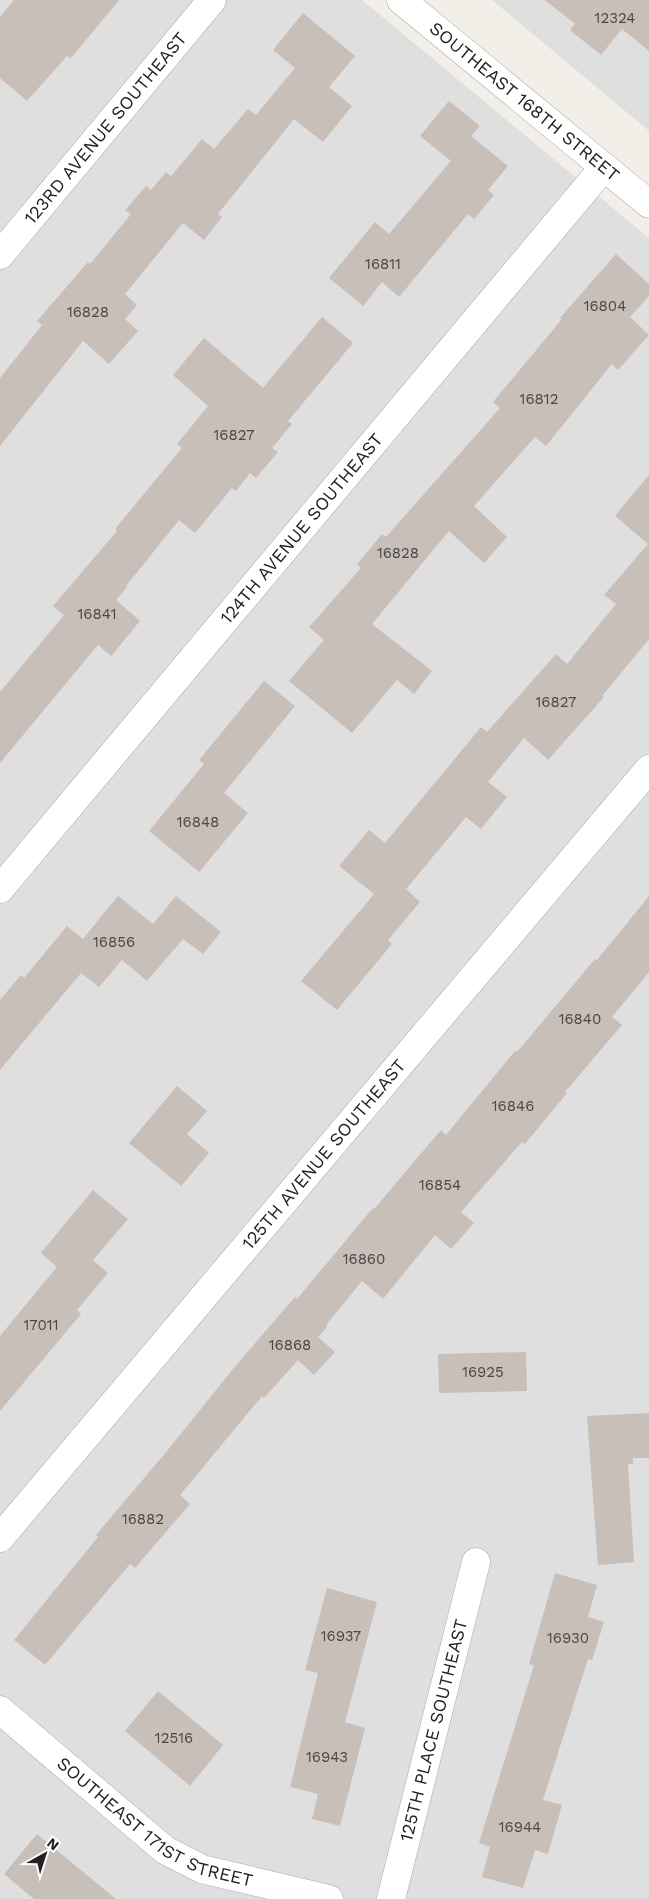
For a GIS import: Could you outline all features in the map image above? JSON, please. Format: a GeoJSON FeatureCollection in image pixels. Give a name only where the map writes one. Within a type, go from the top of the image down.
{"type":"FeatureCollection","features":[{"type":"Feature","properties":{"kind":"street","name":"123RD AVENUE SOUTHEAST"},"geometry":{"type":"LineString","coordinates":[[0,255],[212,0]]}},
{"type":"Feature","properties":{"kind":"street","name":"SOUTHEAST 168TH STREET"},"geometry":{"type":"LineString","coordinates":[[401,0],[649,204]]}},
{"type":"Feature","properties":{"kind":"street","name":"124TH AVENUE SOUTHEAST"},"geometry":{"type":"LineString","coordinates":[[0,889],[604,167]]}},
{"type":"Feature","properties":{"kind":"street","name":"125TH AVENUE SOUTHEAST"},"geometry":{"type":"LineString","coordinates":[[0,1538],[649,769]]}},
{"type":"Feature","properties":{"kind":"street","name":"125TH PLACE SOUTHEAST"},"geometry":{"type":"LineString","coordinates":[[391,1899],[476,1562]]}},
{"type":"Feature","properties":{"kind":"street","name":"SOUTHEAST 171ST STREET"},"geometry":{"type":"LineString","coordinates":[[0,1710],[165,1850],[202,1869],[329,1899]]}},
{"type":"Feature","properties":{"kind":"shaded area"},"geometry":{"type":"Polygon","coordinates":[[[0,0],[362,0],[649,238],[649,1899],[0,1899],[0,0]]]}},
{"type":"Feature","properties":{"kind":"shaded area"},"geometry":{"type":"Polygon","coordinates":[[[492,0],[649,0],[649,131],[492,0]]]}},
{"type":"Feature","properties":{"kind":"building"},"geometry":{"type":"Polygon","coordinates":[[[14,0],[119,0],[71,58],[67,56],[27,101],[0,78],[0,17],[14,0]]]}},
{"type":"Feature","properties":{"kind":"building"},"geometry":{"type":"Polygon","coordinates":[[[545,0],[649,0],[649,51],[622,29],[601,55],[570,30],[575,24],[545,0]]]}},
{"type":"Feature","properties":{"kind":"building"},"geometry":{"type":"Polygon","coordinates":[[[303,13],[355,56],[329,87],[352,106],[323,142],[294,119],[218,214],[222,217],[204,240],[183,223],[125,294],[137,305],[125,319],[138,331],[109,364],[83,341],[0,446],[0,378],[42,325],[37,321],[88,262],[90,264],[131,214],[125,210],[146,186],[151,190],[166,172],[171,176],[202,139],[214,149],[248,109],[256,115],[295,68],[273,50],[303,13]]]}},
{"type":"Feature","properties":{"kind":"building"},"geometry":{"type":"Polygon","coordinates":[[[449,101],[480,126],[471,136],[508,166],[488,190],[494,195],[474,219],[468,214],[399,297],[382,282],[363,306],[329,278],[375,222],[389,234],[451,161],[420,136],[449,101]]]}},
{"type":"Feature","properties":{"kind":"building"},"geometry":{"type":"Polygon","coordinates":[[[616,254],[649,284],[649,296],[630,317],[649,335],[618,370],[612,364],[546,446],[535,437],[474,506],[507,537],[484,563],[449,531],[372,624],[432,671],[414,694],[397,680],[352,733],[289,681],[324,640],[309,627],[361,568],[357,564],[382,534],[386,537],[500,408],[493,402],[562,319],[560,318],[616,254]]]}},
{"type":"Feature","properties":{"kind":"building"},"geometry":{"type":"Polygon","coordinates":[[[322,317],[353,343],[288,421],[292,424],[272,448],[278,452],[256,478],[250,473],[236,491],[232,488],[195,533],[179,520],[116,600],[140,621],[111,656],[98,645],[0,763],[0,692],[64,615],[53,606],[117,531],[115,529],[182,448],[177,444],[208,406],[173,375],[204,338],[263,388],[322,317]]]}},
{"type":"Feature","properties":{"kind":"building"},"geometry":{"type":"Polygon","coordinates":[[[649,475],[649,639],[602,696],[604,697],[548,760],[524,738],[488,782],[507,797],[481,829],[466,817],[406,889],[420,902],[388,940],[392,944],[337,1010],[301,981],[374,894],[339,866],[369,830],[385,843],[481,727],[487,732],[556,654],[567,664],[616,604],[604,595],[648,544],[615,516],[649,475]]]}},
{"type":"Feature","properties":{"kind":"building"},"geometry":{"type":"Polygon","coordinates":[[[264,681],[295,706],[224,793],[248,813],[199,872],[149,831],[204,764],[199,760],[264,681]]]}},
{"type":"Feature","properties":{"kind":"building"},"geometry":{"type":"Polygon","coordinates":[[[118,896],[153,924],[176,896],[221,932],[203,954],[183,939],[147,981],[122,960],[99,987],[81,973],[0,1070],[0,1000],[21,975],[24,978],[67,926],[83,939],[118,896]]]}},
{"type":"Feature","properties":{"kind":"building"},"geometry":{"type":"Polygon","coordinates":[[[649,896],[649,972],[612,1017],[622,1025],[565,1092],[567,1093],[525,1144],[522,1142],[461,1212],[474,1223],[451,1249],[435,1235],[383,1299],[362,1281],[318,1337],[335,1352],[314,1375],[298,1360],[264,1398],[262,1396],[180,1495],[190,1504],[135,1568],[130,1564],[45,1665],[14,1640],[98,1537],[96,1535],[233,1369],[295,1297],[297,1299],[441,1130],[446,1135],[515,1051],[517,1052],[595,959],[597,960],[649,896]]]}},
{"type":"Feature","properties":{"kind":"building"},"geometry":{"type":"Polygon","coordinates":[[[177,1086],[207,1111],[187,1134],[209,1153],[181,1186],[129,1143],[177,1086]]]}},
{"type":"Feature","properties":{"kind":"building"},"geometry":{"type":"Polygon","coordinates":[[[93,1190],[128,1219],[93,1260],[108,1273],[77,1310],[81,1314],[0,1411],[0,1336],[57,1267],[41,1253],[93,1190]]]}},
{"type":"Feature","properties":{"kind":"building"},"geometry":{"type":"Polygon","coordinates":[[[526,1352],[527,1391],[439,1393],[438,1354],[526,1352]]]}},
{"type":"Feature","properties":{"kind":"building"},"geometry":{"type":"Polygon","coordinates":[[[649,1413],[649,1458],[633,1458],[633,1464],[628,1464],[634,1562],[598,1565],[587,1416],[649,1413]]]}},
{"type":"Feature","properties":{"kind":"building"},"geometry":{"type":"Polygon","coordinates":[[[555,1573],[597,1585],[588,1617],[604,1622],[592,1660],[588,1659],[543,1800],[562,1805],[548,1854],[535,1850],[523,1888],[482,1877],[490,1847],[479,1843],[534,1665],[529,1664],[555,1573]]]}},
{"type":"Feature","properties":{"kind":"building"},"geometry":{"type":"Polygon","coordinates":[[[327,1588],[377,1602],[345,1722],[365,1728],[340,1826],[312,1819],[318,1794],[290,1787],[318,1673],[305,1670],[327,1588]]]}},
{"type":"Feature","properties":{"kind":"building"},"geometry":{"type":"Polygon","coordinates":[[[158,1691],[223,1745],[190,1786],[125,1731],[158,1691]]]}},
{"type":"Feature","properties":{"kind":"building"},"geometry":{"type":"Polygon","coordinates":[[[37,1834],[116,1899],[34,1899],[4,1874],[37,1834]]]}}]}
